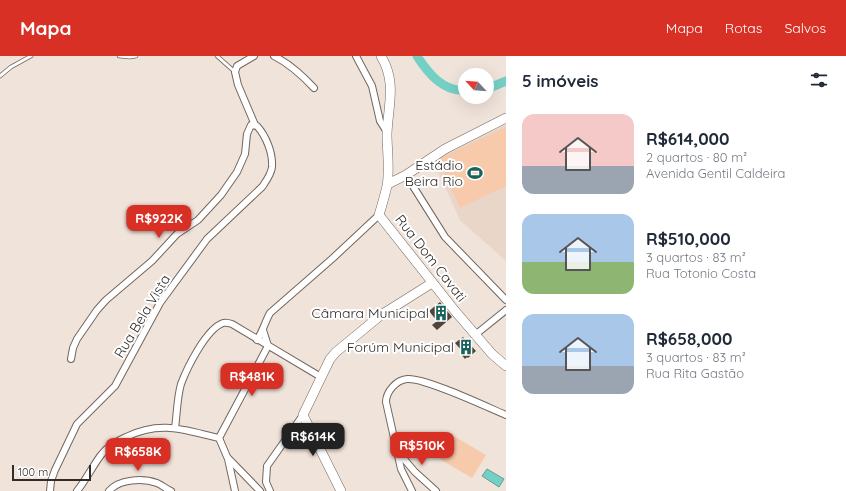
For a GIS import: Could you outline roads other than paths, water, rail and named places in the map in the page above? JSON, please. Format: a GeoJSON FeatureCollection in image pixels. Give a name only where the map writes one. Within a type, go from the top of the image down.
{"type":"FeatureCollection","features":[{"type":"Feature","properties":{"kind":"main road","name":"Rua Dom Cavati"},"geometry":{"type":"LineString","coordinates":[[381,56],[386,66],[390,81],[391,96],[387,132],[388,184],[379,215],[475,335],[492,354],[506,366]]}},
{"type":"Feature","properties":{"kind":"main road"},"geometry":{"type":"LineString","coordinates":[[388,184],[406,175],[445,149],[506,118]]}},
{"type":"Feature","properties":{"kind":"main road"},"geometry":{"type":"LineString","coordinates":[[341,491],[303,415],[330,359],[343,345],[382,315],[432,283]]}},
{"type":"Feature","properties":{"kind":"street"},"geometry":{"type":"LineString","coordinates":[[235,72],[237,66],[254,56]]}},
{"type":"Feature","properties":{"kind":"street"},"geometry":{"type":"LineString","coordinates":[[274,56],[296,70],[314,88]]}},
{"type":"Feature","properties":{"kind":"street"},"geometry":{"type":"LineString","coordinates":[[356,56],[372,86],[380,121],[387,132]]}},
{"type":"Feature","properties":{"kind":"street","name":"Rua Bela Vista"},"geometry":{"type":"LineString","coordinates":[[50,491],[51,481],[55,470],[70,442],[77,424],[115,386],[160,303],[207,239],[262,187],[267,180],[272,167],[270,150],[258,127],[253,125],[238,85],[235,72]]}},
{"type":"Feature","properties":{"kind":"street"},"geometry":{"type":"LineString","coordinates":[[71,359],[73,348],[77,339],[97,310],[106,300],[152,261],[176,234],[198,220],[221,195],[237,172],[245,154],[247,134],[253,125]]}},
{"type":"Feature","properties":{"kind":"street"},"geometry":{"type":"LineString","coordinates":[[406,175],[445,237],[506,300]]}},
{"type":"Feature","properties":{"kind":"street"},"geometry":{"type":"LineString","coordinates":[[258,340],[266,320],[275,308],[333,258],[379,215]]}},
{"type":"Feature","properties":{"kind":"street"},"geometry":{"type":"LineString","coordinates":[[475,335],[506,310]]}},
{"type":"Feature","properties":{"kind":"street"},"geometry":{"type":"LineString","coordinates":[[175,428],[181,385],[200,347],[210,334],[225,322],[232,324],[321,377]]}},
{"type":"Feature","properties":{"kind":"street"},"geometry":{"type":"LineString","coordinates":[[219,438],[268,346],[263,330]]}},
{"type":"Feature","properties":{"kind":"street"},"geometry":{"type":"LineString","coordinates":[[412,491],[404,476],[399,460],[386,402],[386,397],[394,386],[406,379],[420,381],[442,388],[506,415]]}},
{"type":"Feature","properties":{"kind":"street"},"geometry":{"type":"LineString","coordinates":[[270,491],[266,482],[267,466],[303,415]]}},
{"type":"Feature","properties":{"kind":"street"},"geometry":{"type":"LineString","coordinates":[[77,491],[87,479],[101,455],[121,439],[134,433],[155,427],[175,428],[219,438]]}},
{"type":"Feature","properties":{"kind":"street"},"geometry":{"type":"LineString","coordinates":[[219,438],[228,459],[235,491]]}},
{"type":"Feature","properties":{"kind":"street"},"geometry":{"type":"LineString","coordinates":[[397,450],[415,472],[436,491]]}},
{"type":"Feature","properties":{"kind":"street"},"geometry":{"type":"LineString","coordinates":[[228,459],[260,491]]}},
{"type":"Feature","properties":{"kind":"street"},"geometry":{"type":"LineString","coordinates":[[109,491],[115,485],[120,483],[134,481],[157,483],[171,491]]}},
{"type":"Feature","properties":{"kind":"lane"},"geometry":{"type":"LineString","coordinates":[[0,76],[31,56]]}},
{"type":"Feature","properties":{"kind":"lane"},"geometry":{"type":"LineString","coordinates":[[119,56],[136,56]]}},
{"type":"Feature","properties":{"kind":"lane"},"geometry":{"type":"LineString","coordinates":[[217,56],[235,72]]}},
{"type":"Feature","properties":{"kind":"water"},"geometry":{"type":"Polygon","coordinates":[[[487,469],[504,479],[499,487],[482,476],[487,469]]]}},
{"type":"Feature","properties":{"kind":"waterway"},"geometry":{"type":"LineString","coordinates":[[417,56],[431,75],[443,85],[458,90]]}},
{"type":"Feature","properties":{"kind":"waterway"},"geometry":{"type":"LineString","coordinates":[[494,86],[506,81]]}},
{"type":"Feature","properties":{"kind":"place","name":"Estádio Beira Rio"},"geometry":{"type":"Point","coordinates":[475,173]}},
{"type":"Feature","properties":{"kind":"place","name":"Câmara Municipal"},"geometry":{"type":"Point","coordinates":[441,313]}},
{"type":"Feature","properties":{"kind":"place","name":"Forúm Municipal"},"geometry":{"type":"Point","coordinates":[466,347]}}]}
